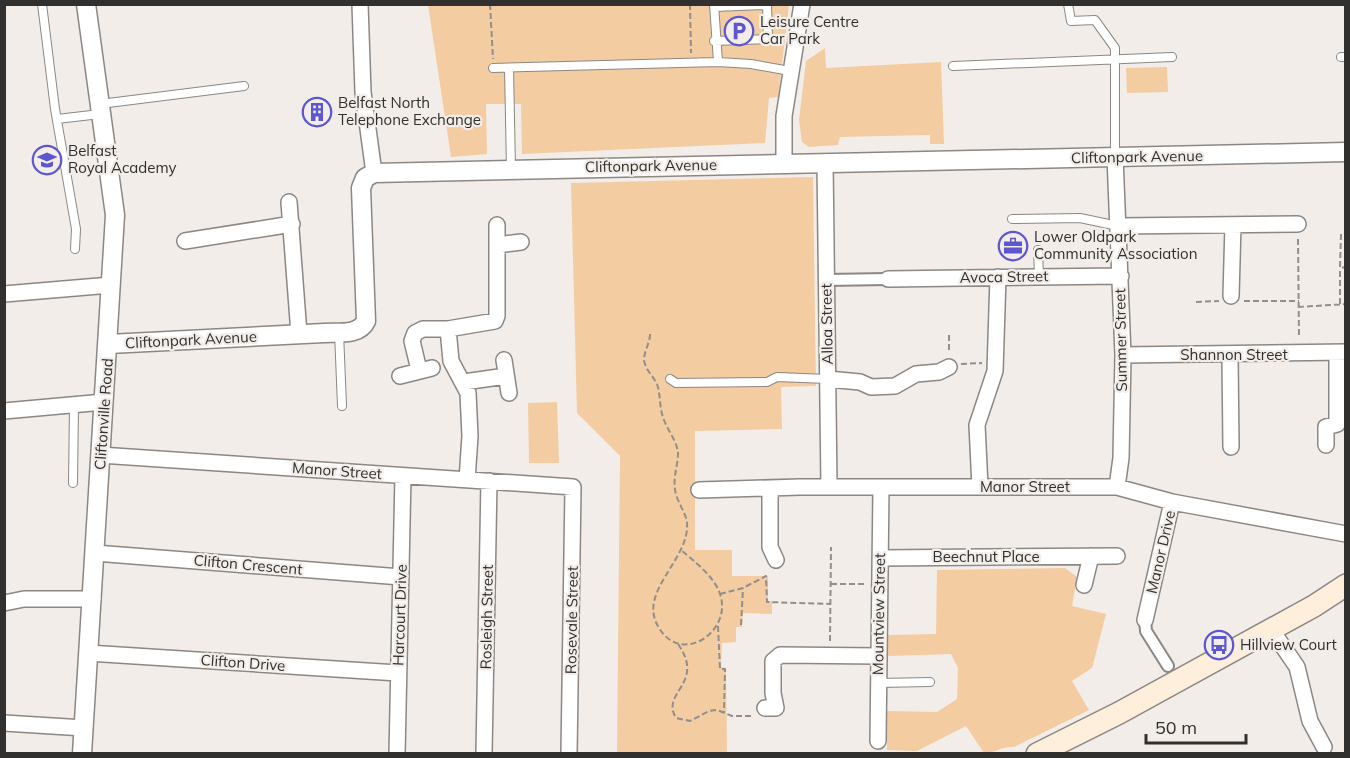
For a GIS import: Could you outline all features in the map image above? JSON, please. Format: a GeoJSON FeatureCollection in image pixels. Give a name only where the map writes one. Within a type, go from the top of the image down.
{"type":"FeatureCollection","features":[{"type":"Feature","properties":{"kind":"main road"},"geometry":{"type":"LineString","coordinates":[[1044,752],[1271,629],[1346,585]]}},
{"type":"Feature","properties":{"kind":"street","name":"Cliftonville Road"},"geometry":{"type":"LineString","coordinates":[[82,753],[116,215],[86,4]]}},
{"type":"Feature","properties":{"kind":"street"},"geometry":{"type":"LineString","coordinates":[[360,4],[363,92],[374,173]]}},
{"type":"Feature","properties":{"kind":"street"},"geometry":{"type":"LineString","coordinates":[[784,164],[784,116],[802,4]]}},
{"type":"Feature","properties":{"kind":"street","name":"Cliftonpark Avenue"},"geometry":{"type":"LineString","coordinates":[[109,344],[357,331],[366,321],[361,188],[365,178],[374,173],[1346,152]]}},
{"type":"Feature","properties":{"kind":"street","name":"Summer Street"},"geometry":{"type":"LineString","coordinates":[[1115,157],[1120,226],[1123,355],[1121,458],[1117,487]]}},
{"type":"Feature","properties":{"kind":"street","name":"Alloa Street"},"geometry":{"type":"LineString","coordinates":[[825,162],[829,487]]}},
{"type":"Feature","properties":{"kind":"street"},"geometry":{"type":"LineString","coordinates":[[289,202],[299,334]]}},
{"type":"Feature","properties":{"kind":"street"},"geometry":{"type":"LineString","coordinates":[[185,242],[292,224]]}},
{"type":"Feature","properties":{"kind":"street"},"geometry":{"type":"LineString","coordinates":[[1120,226],[1298,224]]}},
{"type":"Feature","properties":{"kind":"street"},"geometry":{"type":"LineString","coordinates":[[400,376],[425,369],[412,341],[415,333],[423,329],[488,325],[495,321],[497,225]]}},
{"type":"Feature","properties":{"kind":"street"},"geometry":{"type":"LineString","coordinates":[[1231,296],[1233,225]]}},
{"type":"Feature","properties":{"kind":"street"},"geometry":{"type":"LineString","coordinates":[[497,245],[521,242]]}},
{"type":"Feature","properties":{"kind":"street","name":"Avoca Street"},"geometry":{"type":"LineString","coordinates":[[888,279],[1121,276]]}},
{"type":"Feature","properties":{"kind":"street"},"geometry":{"type":"LineString","coordinates":[[980,487],[977,425],[996,362],[998,277]]}},
{"type":"Feature","properties":{"kind":"street"},"geometry":{"type":"LineString","coordinates":[[826,280],[888,279]]}},
{"type":"Feature","properties":{"kind":"street"},"geometry":{"type":"LineString","coordinates":[[4,294],[111,285]]}},
{"type":"Feature","properties":{"kind":"street"},"geometry":{"type":"LineString","coordinates":[[448,329],[452,361],[468,393],[470,436],[467,480]]}},
{"type":"Feature","properties":{"kind":"street"},"geometry":{"type":"LineString","coordinates":[[1326,445],[1326,428],[1337,424],[1341,352]]}},
{"type":"Feature","properties":{"kind":"street","name":"Shannon Street"},"geometry":{"type":"LineString","coordinates":[[1123,355],[1230,356],[1341,352]]}},
{"type":"Feature","properties":{"kind":"street"},"geometry":{"type":"LineString","coordinates":[[1230,356],[1231,447]]}},
{"type":"Feature","properties":{"kind":"street"},"geometry":{"type":"LineString","coordinates":[[504,360],[508,393]]}},
{"type":"Feature","properties":{"kind":"street"},"geometry":{"type":"LineString","coordinates":[[828,379],[860,382],[871,387],[895,386],[916,374],[939,372],[949,368]]}},
{"type":"Feature","properties":{"kind":"street"},"geometry":{"type":"LineString","coordinates":[[464,382],[506,376]]}},
{"type":"Feature","properties":{"kind":"street"},"geometry":{"type":"LineString","coordinates":[[4,411],[104,402]]}},
{"type":"Feature","properties":{"kind":"street","name":"Manor Street"},"geometry":{"type":"LineString","coordinates":[[100,455],[573,487]]}},
{"type":"Feature","properties":{"kind":"street","name":"Harcourt Drive"},"geometry":{"type":"LineString","coordinates":[[397,753],[404,476]]}},
{"type":"Feature","properties":{"kind":"street","name":"Rosleigh Street"},"geometry":{"type":"LineString","coordinates":[[484,753],[489,481]]}},
{"type":"Feature","properties":{"kind":"street","name":"Rosevale Street"},"geometry":{"type":"LineString","coordinates":[[569,753],[573,487]]}},
{"type":"Feature","properties":{"kind":"street","name":"Manor Street"},"geometry":{"type":"LineString","coordinates":[[699,490],[829,487],[1117,487],[1172,502],[1346,534]]}},
{"type":"Feature","properties":{"kind":"street","name":"Mountview Street"},"geometry":{"type":"LineString","coordinates":[[878,741],[880,487]]}},
{"type":"Feature","properties":{"kind":"street"},"geometry":{"type":"LineString","coordinates":[[770,488],[770,547],[776,560]]}},
{"type":"Feature","properties":{"kind":"street","name":"Manor Drive"},"geometry":{"type":"LineString","coordinates":[[1168,666],[1146,631],[1143,601],[1172,502]]}},
{"type":"Feature","properties":{"kind":"street","name":"Clifton Crescent"},"geometry":{"type":"LineString","coordinates":[[94,553],[401,578]]}},
{"type":"Feature","properties":{"kind":"street"},"geometry":{"type":"LineString","coordinates":[[1084,585],[1091,556]]}},
{"type":"Feature","properties":{"kind":"street","name":"Beechnut Place"},"geometry":{"type":"LineString","coordinates":[[880,558],[1116,556]]}},
{"type":"Feature","properties":{"kind":"street"},"geometry":{"type":"LineString","coordinates":[[4,603],[24,599],[93,599]]}},
{"type":"Feature","properties":{"kind":"street"},"geometry":{"type":"LineString","coordinates":[[1271,629],[1297,667],[1310,721],[1327,750]]}},
{"type":"Feature","properties":{"kind":"street","name":"Clifton Drive"},"geometry":{"type":"LineString","coordinates":[[88,653],[398,673]]}},
{"type":"Feature","properties":{"kind":"street"},"geometry":{"type":"LineString","coordinates":[[765,708],[776,708],[773,693],[773,661],[780,655],[878,656]]}},
{"type":"Feature","properties":{"kind":"street"},"geometry":{"type":"LineString","coordinates":[[4,723],[84,728]]}},
{"type":"Feature","properties":{"kind":"lane"},"geometry":{"type":"LineString","coordinates":[[42,4],[57,119],[76,229],[75,249]]}},
{"type":"Feature","properties":{"kind":"lane"},"geometry":{"type":"LineString","coordinates":[[1068,4],[1071,21],[1095,20],[1115,48],[1113,59],[1115,157]]}},
{"type":"Feature","properties":{"kind":"lane"},"geometry":{"type":"LineString","coordinates":[[714,40],[768,39],[767,5],[714,6],[714,40],[718,62]]}},
{"type":"Feature","properties":{"kind":"lane"},"geometry":{"type":"LineString","coordinates":[[953,66],[1172,57]]}},
{"type":"Feature","properties":{"kind":"lane"},"geometry":{"type":"LineString","coordinates":[[493,68],[718,62],[751,64],[790,71]]}},
{"type":"Feature","properties":{"kind":"lane"},"geometry":{"type":"LineString","coordinates":[[509,68],[512,170]]}},
{"type":"Feature","properties":{"kind":"lane"},"geometry":{"type":"LineString","coordinates":[[57,119],[101,109],[244,86]]}},
{"type":"Feature","properties":{"kind":"lane"},"geometry":{"type":"LineString","coordinates":[[1012,219],[1080,218],[1120,226]]}},
{"type":"Feature","properties":{"kind":"lane"},"geometry":{"type":"LineString","coordinates":[[1038,250],[1039,276]]}},
{"type":"Feature","properties":{"kind":"lane"},"geometry":{"type":"LineString","coordinates":[[339,332],[342,406]]}},
{"type":"Feature","properties":{"kind":"lane"},"geometry":{"type":"LineString","coordinates":[[670,379],[676,383],[767,382],[777,377],[828,379]]}},
{"type":"Feature","properties":{"kind":"lane"},"geometry":{"type":"LineString","coordinates":[[73,483],[75,405]]}},
{"type":"Feature","properties":{"kind":"lane"},"geometry":{"type":"LineString","coordinates":[[878,683],[930,682]]}},
{"type":"Feature","properties":{"kind":"path"},"geometry":{"type":"LineString","coordinates":[[490,4],[493,68]]}},
{"type":"Feature","properties":{"kind":"path"},"geometry":{"type":"LineString","coordinates":[[690,4],[691,63]]}},
{"type":"Feature","properties":{"kind":"path"},"geometry":{"type":"LineString","coordinates":[[1298,224],[1299,355]]}},
{"type":"Feature","properties":{"kind":"path"},"geometry":{"type":"LineString","coordinates":[[1340,304],[1341,234]]}},
{"type":"Feature","properties":{"kind":"path"},"geometry":{"type":"LineString","coordinates":[[1341,268],[1346,267]]}},
{"type":"Feature","properties":{"kind":"path"},"geometry":{"type":"LineString","coordinates":[[1196,302],[1216,302],[1231,296],[1246,301],[1299,301]]}},
{"type":"Feature","properties":{"kind":"path"},"geometry":{"type":"LineString","coordinates":[[1298,307],[1346,304]]}},
{"type":"Feature","properties":{"kind":"path"},"geometry":{"type":"LineString","coordinates":[[650,334],[650,344],[644,359],[659,392],[664,419],[678,453],[675,490],[687,521],[687,531],[681,550],[653,604],[654,618],[659,630],[678,644],[689,665],[687,678],[673,698],[672,706],[676,718],[690,721],[709,711],[732,716],[754,716],[765,708]]}},
{"type":"Feature","properties":{"kind":"path"},"geometry":{"type":"LineString","coordinates":[[949,335],[949,368],[958,364],[996,362]]}},
{"type":"Feature","properties":{"kind":"path"},"geometry":{"type":"LineString","coordinates":[[829,656],[831,547]]}},
{"type":"Feature","properties":{"kind":"path"},"geometry":{"type":"LineString","coordinates":[[681,550],[713,581],[720,594],[722,614],[718,626],[720,669],[725,669],[724,713]]}},
{"type":"Feature","properties":{"kind":"path"},"geometry":{"type":"LineString","coordinates":[[720,594],[743,588],[766,575],[767,602],[831,604]]}},
{"type":"Feature","properties":{"kind":"path"},"geometry":{"type":"LineString","coordinates":[[831,584],[880,584]]}},
{"type":"Feature","properties":{"kind":"path"},"geometry":{"type":"LineString","coordinates":[[741,625],[743,588]]}},
{"type":"Feature","properties":{"kind":"path"},"geometry":{"type":"LineString","coordinates":[[678,644],[701,642],[718,626]]}},
{"type":"Feature","properties":{"kind":"shaded area"},"geometry":{"type":"Polygon","coordinates":[[[428,5],[789,5],[778,97],[769,98],[765,143],[522,154],[521,104],[486,104],[487,154],[451,157],[428,5]]]}},
{"type":"Feature","properties":{"kind":"shaded area"},"geometry":{"type":"Polygon","coordinates":[[[825,48],[826,68],[941,62],[944,144],[930,144],[930,135],[840,137],[838,145],[809,147],[802,142],[799,120],[806,61],[825,48]]]}},
{"type":"Feature","properties":{"kind":"shaded area"},"geometry":{"type":"Polygon","coordinates":[[[1167,67],[1168,92],[1127,93],[1126,68],[1167,67]]]}},
{"type":"Feature","properties":{"kind":"shaded area"},"geometry":{"type":"Polygon","coordinates":[[[813,177],[816,386],[781,387],[782,429],[695,431],[695,550],[732,550],[732,576],[768,576],[768,601],[772,601],[772,614],[743,613],[742,627],[736,627],[736,642],[722,643],[721,667],[726,668],[727,753],[617,753],[620,456],[577,413],[571,183],[813,177]]]}},
{"type":"Feature","properties":{"kind":"shaded area"},"geometry":{"type":"Polygon","coordinates":[[[557,402],[559,463],[529,463],[528,403],[557,402]]]}},
{"type":"Feature","properties":{"kind":"shaded area"},"geometry":{"type":"Polygon","coordinates":[[[1065,568],[1077,577],[1072,606],[1106,614],[1092,668],[1072,681],[1089,710],[1014,747],[988,753],[984,753],[966,726],[917,751],[887,750],[887,711],[937,712],[957,699],[958,668],[951,654],[888,656],[888,635],[936,634],[937,570],[1065,568]]]}},
{"type":"Feature","properties":{"kind":"place","name":"Leisure Centre Car Park"},"geometry":{"type":"Point","coordinates":[739,31]}},
{"type":"Feature","properties":{"kind":"place","name":"Belfast North Telephone Exchange"},"geometry":{"type":"Point","coordinates":[317,112]}},
{"type":"Feature","properties":{"kind":"place","name":"Belfast Royal Academy"},"geometry":{"type":"Point","coordinates":[47,160]}},
{"type":"Feature","properties":{"kind":"place","name":"Lower Oldpark Community Association"},"geometry":{"type":"Point","coordinates":[1013,246]}},
{"type":"Feature","properties":{"kind":"place","name":"Hillview Court"},"geometry":{"type":"Point","coordinates":[1219,645]}}]}
